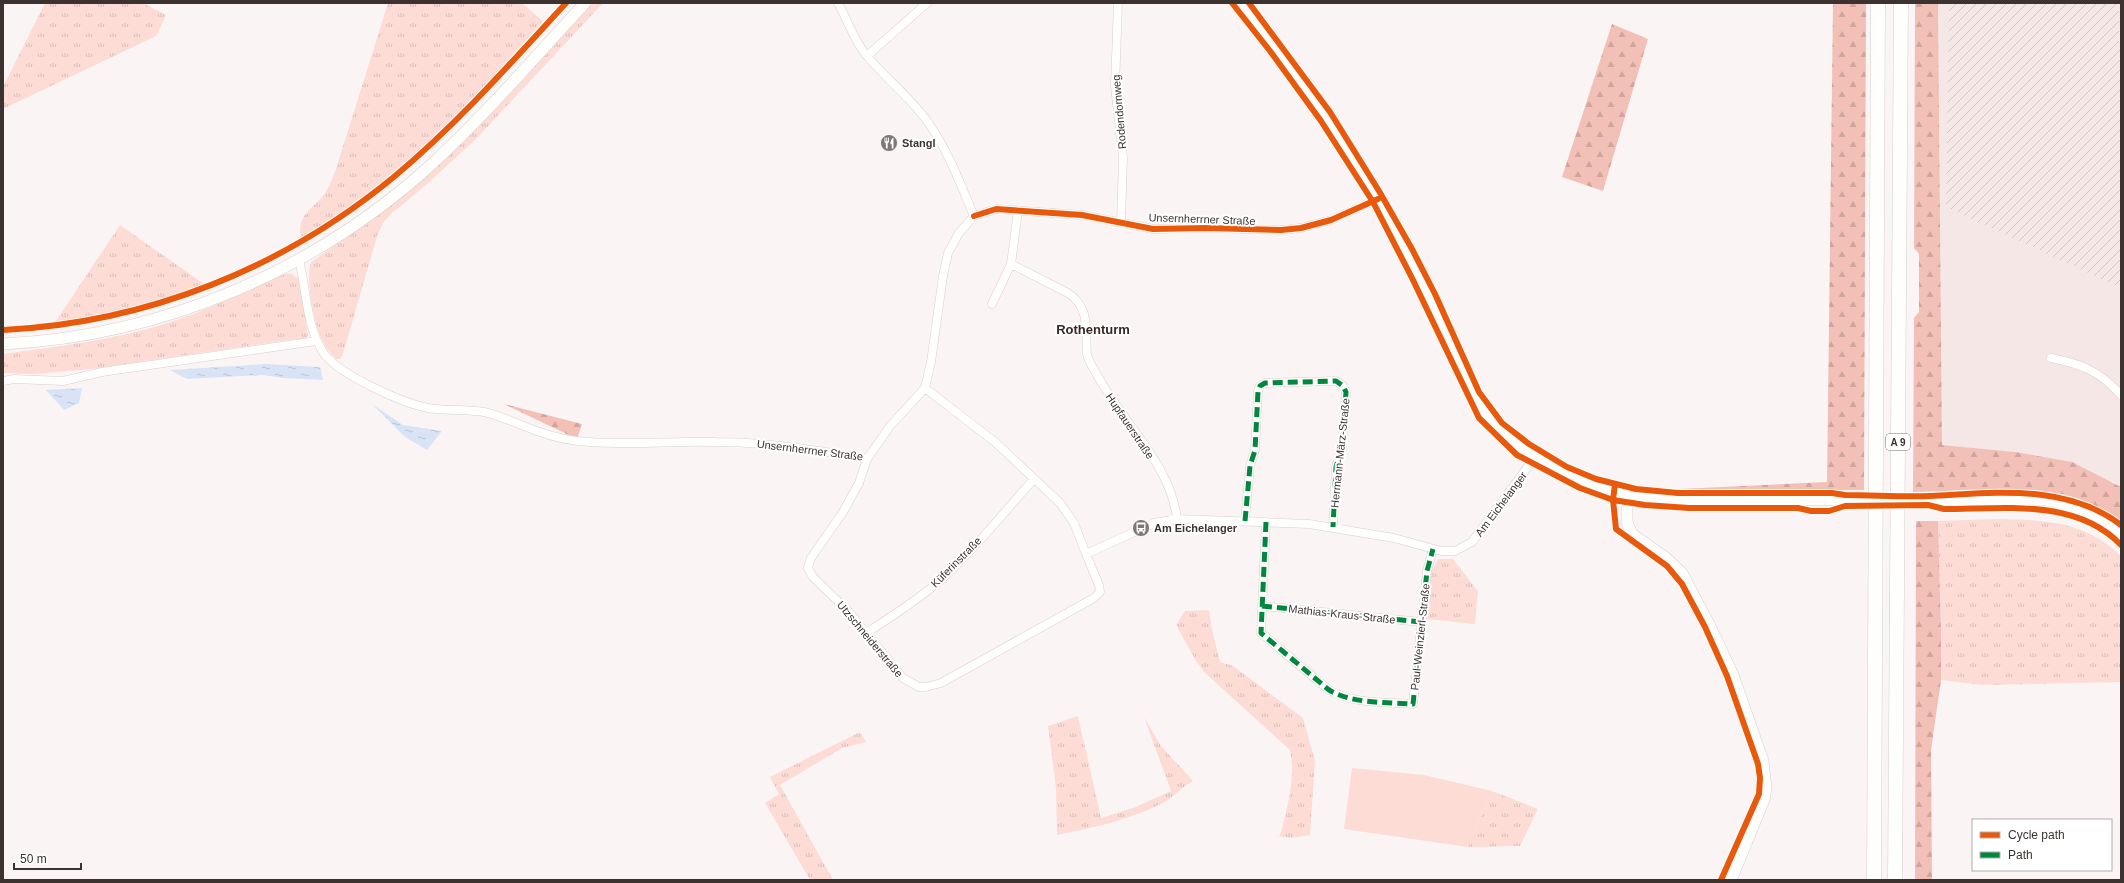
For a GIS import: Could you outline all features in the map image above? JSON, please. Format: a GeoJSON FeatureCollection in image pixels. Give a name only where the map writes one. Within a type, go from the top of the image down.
{"type":"FeatureCollection","features":[{"type":"Feature","properties":{"kind":"highway","name":"A 9"},"geometry":{"type":"LineString","coordinates":[[1874,880],[1878,3]]}},
{"type":"Feature","properties":{"kind":"highway","name":"A 9"},"geometry":{"type":"LineString","coordinates":[[1895,880],[1901,3]]}},
{"type":"Feature","properties":{"kind":"street"},"geometry":{"type":"LineString","coordinates":[[3,344],[66,339],[162,318],[248,286],[299,260],[373,212],[432,163],[513,82],[585,3]]}},
{"type":"Feature","properties":{"kind":"street"},"geometry":{"type":"LineString","coordinates":[[838,3],[856,39],[867,56],[914,104],[927,121],[954,166],[974,216]]}},
{"type":"Feature","properties":{"kind":"street"},"geometry":{"type":"LineString","coordinates":[[867,56],[927,3]]}},
{"type":"Feature","properties":{"kind":"street","name":"Rodendornweg"},"geometry":{"type":"LineString","coordinates":[[1118,3],[1115,86],[1123,158],[1121,222]]}},
{"type":"Feature","properties":{"kind":"street"},"geometry":{"type":"LineString","coordinates":[[1242,3],[1337,132],[1378,199],[1412,262],[1464,376],[1480,404],[1504,433],[1535,458],[1588,484],[1627,495],[1678,501],[2043,502],[2059,504],[2088,514],[2121,534]]}},
{"type":"Feature","properties":{"kind":"street","name":"Unsernherrner Straße"},"geometry":{"type":"LineString","coordinates":[[316,341],[326,356],[341,369],[412,404],[445,410],[482,412],[539,432],[577,441],[760,443],[795,446],[867,459],[890,426],[925,388],[932,362],[943,276],[948,253],[959,233],[974,216],[996,210],[1018,211],[1082,215],[1153,229],[1207,228],[1281,230],[1301,228],[1331,220],[1363,208],[1378,199]]}},
{"type":"Feature","properties":{"kind":"street"},"geometry":{"type":"LineString","coordinates":[[992,304],[1011,264],[1018,211]]}},
{"type":"Feature","properties":{"kind":"street"},"geometry":{"type":"LineString","coordinates":[[3,381],[14,379],[63,381],[102,372],[316,341],[299,260]]}},
{"type":"Feature","properties":{"kind":"street","name":"Hupfauerstraße"},"geometry":{"type":"LineString","coordinates":[[1011,264],[1076,298],[1082,306],[1087,331],[1087,355],[1093,368],[1167,482],[1175,507],[1177,519]]}},
{"type":"Feature","properties":{"kind":"street"},"geometry":{"type":"LineString","coordinates":[[2051,358],[2076,363],[2090,369],[2121,395]]}},
{"type":"Feature","properties":{"kind":"street","name":"Hermann-März-Straße"},"geometry":{"type":"LineString","coordinates":[[1245,521],[1250,466],[1255,450],[1258,391],[1260,386],[1265,383],[1336,381],[1343,386],[1346,392],[1342,448],[1336,467],[1333,527]]}},
{"type":"Feature","properties":{"kind":"street"},"geometry":{"type":"LineString","coordinates":[[925,388],[996,442],[1068,512],[1086,554]]}},
{"type":"Feature","properties":{"kind":"street","name":"Am Eichelanger"},"geometry":{"type":"LineString","coordinates":[[1086,554],[1154,523],[1177,519],[1266,522],[1333,527],[1394,538],[1433,549],[1455,551],[1472,542],[1535,458]]}},
{"type":"Feature","properties":{"kind":"street","name":"Utzschneiderstraße"},"geometry":{"type":"LineString","coordinates":[[867,459],[852,497],[811,558],[808,568],[813,577],[849,612],[895,671],[910,684],[926,687],[941,683],[1094,598],[1100,592],[1099,585],[1086,554]]}},
{"type":"Feature","properties":{"kind":"street","name":"Küferinstraße"},"geometry":{"type":"LineString","coordinates":[[866,633],[911,604],[944,577],[1034,479]]}},
{"type":"Feature","properties":{"kind":"street"},"geometry":{"type":"LineString","coordinates":[[1627,495],[1627,522],[1632,534],[1666,558],[1682,573],[1710,624],[1733,674],[1763,761],[1766,788],[1764,800],[1731,880]]}},
{"type":"Feature","properties":{"kind":"street","name":"Paul-Weinzierl-Straße"},"geometry":{"type":"LineString","coordinates":[[1266,522],[1261,633],[1329,690],[1339,696],[1351,698],[1413,704],[1427,571],[1433,549]]}},
{"type":"Feature","properties":{"kind":"street","name":"Mathias-Kraus-Straße"},"geometry":{"type":"LineString","coordinates":[[1262,606],[1421,622]]}},
{"type":"Feature","properties":{"kind":"shaded area"},"geometry":{"type":"Polygon","coordinates":[[[1938,3],[2121,3],[2121,487],[2114,482],[2015,452],[1942,445],[1938,3]]]}},
{"type":"Feature","properties":{"kind":"shaded area"},"geometry":{"type":"Polygon","coordinates":[[[1949,3],[2119,3],[2119,41],[2121,43],[2121,288],[1946,207],[1949,3]]]}},
{"type":"Feature","properties":{"kind":"green space"},"geometry":{"type":"Polygon","coordinates":[[[45,3],[143,3],[166,15],[156,36],[3,109],[3,87],[45,3]]]}},
{"type":"Feature","properties":{"kind":"green space"},"geometry":{"type":"Polygon","coordinates":[[[388,3],[522,3],[543,21],[487,83],[430,140],[400,167],[336,217],[301,240],[300,231],[303,218],[326,192],[336,169],[388,3]]]}},
{"type":"Feature","properties":{"kind":"green space"},"geometry":{"type":"Polygon","coordinates":[[[593,3],[603,3],[476,139],[426,185],[391,214],[383,223],[377,236],[343,354],[340,359],[336,359],[323,342],[316,324],[311,302],[309,280],[311,262],[381,213],[457,147],[505,99],[593,3]]]}},
{"type":"Feature","properties":{"kind":"green space"},"geometry":{"type":"Polygon","coordinates":[[[1833,3],[1866,3],[1864,490],[1658,490],[1827,482],[1833,3]]]}},
{"type":"Feature","properties":{"kind":"green space"},"geometry":{"type":"Polygon","coordinates":[[[1915,3],[1938,3],[1942,445],[2015,452],[2072,462],[2121,487],[2121,523],[2089,504],[2064,496],[2044,493],[1999,490],[1913,492],[1914,318],[1919,312],[1919,254],[1914,248],[1915,3]]]}},
{"type":"Feature","properties":{"kind":"green space"},"geometry":{"type":"Polygon","coordinates":[[[1612,24],[1648,39],[1603,191],[1562,177],[1612,24]]]}},
{"type":"Feature","properties":{"kind":"green space"},"geometry":{"type":"Polygon","coordinates":[[[120,225],[207,286],[119,312],[54,324],[120,225]]]}},
{"type":"Feature","properties":{"kind":"green space"},"geometry":{"type":"Polygon","coordinates":[[[285,274],[292,274],[299,279],[308,335],[305,340],[295,339],[91,369],[35,374],[3,373],[3,354],[87,342],[150,328],[228,300],[285,274]]]}},
{"type":"Feature","properties":{"kind":"green space"},"geometry":{"type":"Polygon","coordinates":[[[504,404],[582,424],[577,439],[504,404]]]}},
{"type":"Feature","properties":{"kind":"green space"},"geometry":{"type":"Polygon","coordinates":[[[1998,519],[2032,520],[2079,529],[2107,544],[2121,556],[2121,682],[1982,685],[1941,680],[1938,521],[1998,519]]]}},
{"type":"Feature","properties":{"kind":"green space"},"geometry":{"type":"Polygon","coordinates":[[[1916,521],[1938,521],[1941,680],[1931,750],[1932,880],[1915,880],[1916,521]]]}},
{"type":"Feature","properties":{"kind":"green space"},"geometry":{"type":"Polygon","coordinates":[[[1438,559],[1453,559],[1478,591],[1475,624],[1426,619],[1431,572],[1438,559]]]}},
{"type":"Feature","properties":{"kind":"green space"},"geometry":{"type":"Polygon","coordinates":[[[1209,610],[1212,630],[1220,662],[1233,666],[1303,718],[1315,761],[1310,835],[1292,838],[1275,836],[1280,836],[1290,793],[1292,761],[1290,750],[1204,672],[1196,661],[1176,625],[1185,611],[1209,610]]]}},
{"type":"Feature","properties":{"kind":"green space"},"geometry":{"type":"Polygon","coordinates":[[[1078,716],[1101,818],[1133,808],[1171,791],[1144,717],[1161,746],[1193,781],[1165,802],[1136,815],[1110,823],[1057,835],[1056,788],[1048,726],[1078,716]]]}},
{"type":"Feature","properties":{"kind":"green space"},"geometry":{"type":"Polygon","coordinates":[[[860,732],[866,742],[842,748],[780,785],[833,880],[810,880],[765,803],[779,794],[770,777],[860,732]]]}},
{"type":"Feature","properties":{"kind":"green space"},"geometry":{"type":"Polygon","coordinates":[[[1352,768],[1424,775],[1492,791],[1468,847],[1344,829],[1352,768]]]}},
{"type":"Feature","properties":{"kind":"green space"},"geometry":{"type":"Polygon","coordinates":[[[1492,791],[1538,809],[1520,846],[1468,847],[1492,791]]]}},
{"type":"Feature","properties":{"kind":"water"},"geometry":{"type":"Polygon","coordinates":[[[266,364],[320,367],[323,380],[283,378],[263,375],[187,379],[170,370],[266,364]]]}},
{"type":"Feature","properties":{"kind":"water"},"geometry":{"type":"Polygon","coordinates":[[[82,388],[79,403],[64,410],[46,390],[82,388]]]}},
{"type":"Feature","properties":{"kind":"water"},"geometry":{"type":"Polygon","coordinates":[[[372,404],[403,425],[442,431],[427,450],[405,437],[372,404]]]}},
{"type":"Feature","properties":{"kind":"marked path"},"geometry":{"type":"LineString","coordinates":[[1245,521],[1250,466],[1255,450],[1258,391],[1260,386],[1265,383],[1336,381],[1343,386],[1346,392],[1342,448],[1336,467],[1333,527]]}},
{"type":"Feature","properties":{"kind":"marked path"},"geometry":{"type":"LineString","coordinates":[[1266,522],[1261,633],[1329,690],[1338,695],[1359,700],[1413,704],[1427,571],[1433,549]]}},
{"type":"Feature","properties":{"kind":"marked path"},"geometry":{"type":"LineString","coordinates":[[1262,606],[1421,622]]}},
{"type":"Feature","properties":{"kind":"cycle path"},"geometry":{"type":"LineString","coordinates":[[3,330],[57,325],[109,316],[161,302],[211,285],[260,263],[307,238],[352,209],[418,156],[462,114],[566,3]]}},
{"type":"Feature","properties":{"kind":"cycle path"},"geometry":{"type":"LineString","coordinates":[[1232,3],[1270,51],[1321,121],[1373,202],[1412,278],[1479,418],[1517,455],[1580,488],[1613,500],[1645,505],[1689,508],[1798,508],[1811,511],[1829,511],[1845,506],[1928,505],[1944,509],[2038,509],[2061,513],[2083,520],[2103,530],[2121,545]]}},
{"type":"Feature","properties":{"kind":"cycle path"},"geometry":{"type":"LineString","coordinates":[[1249,3],[1330,112],[1379,191],[1412,249],[1435,294],[1479,392],[1502,423],[1529,444],[1567,467],[1596,479],[1636,489],[1678,493],[1832,493],[1845,495],[1909,496],[1980,493],[2029,494],[2077,502],[2100,512],[2121,525]]}},
{"type":"Feature","properties":{"kind":"cycle path"},"geometry":{"type":"LineString","coordinates":[[974,216],[996,209],[1082,215],[1153,229],[1207,228],[1281,230],[1301,228],[1331,220],[1378,199]]}},
{"type":"Feature","properties":{"kind":"cycle path"},"geometry":{"type":"LineString","coordinates":[[1615,484],[1613,500],[1616,529],[1667,566],[1682,584],[1705,627],[1727,676],[1758,764],[1760,778],[1759,794],[1721,880]]}},
{"type":"Feature","properties":{"kind":"place","name":"Stangl"},"geometry":{"type":"Point","coordinates":[889,143]}},
{"type":"Feature","properties":{"kind":"place","name":"Am Eichelanger"},"geometry":{"type":"Point","coordinates":[1141,528]}},
{"type":"Feature","properties":{"kind":"district","name":"Rothenturm"},"geometry":{"type":"Point","coordinates":[1093,329]}}]}
